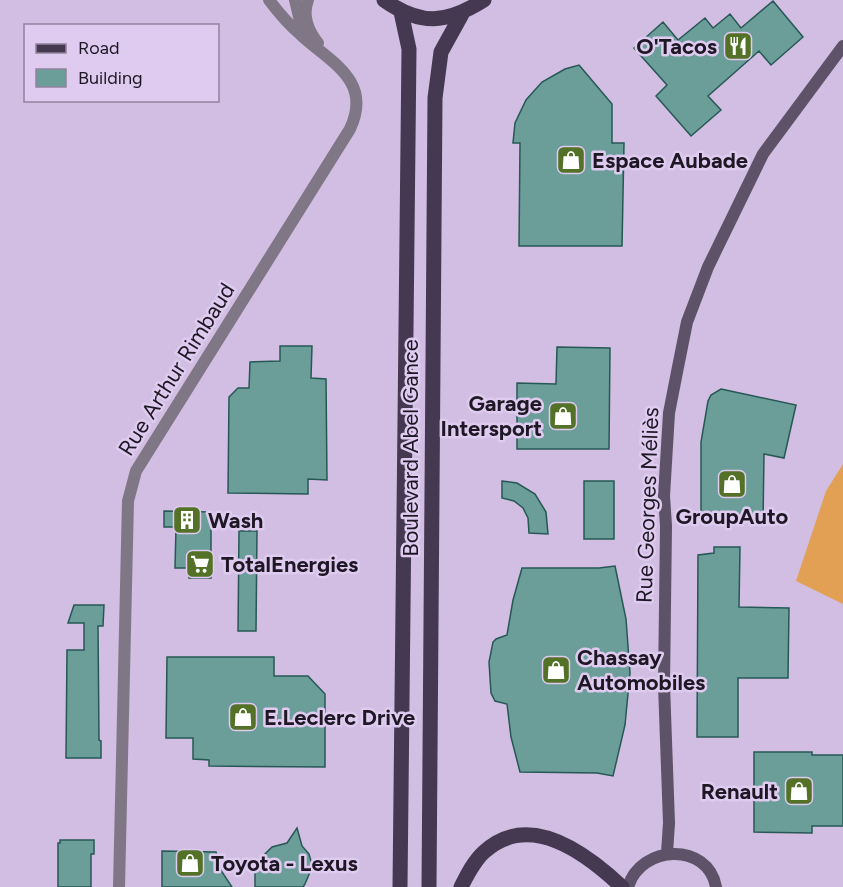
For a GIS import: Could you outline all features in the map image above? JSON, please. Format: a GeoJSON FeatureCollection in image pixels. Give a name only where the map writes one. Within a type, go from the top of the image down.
{"type":"FeatureCollection","features":[{"type":"Feature","properties":{"kind":"main road"},"geometry":{"type":"LineString","coordinates":[[384,0],[401,12],[431,20],[462,14],[484,0]]}},
{"type":"Feature","properties":{"kind":"main road","name":"Boulevard Abel Gance"},"geometry":{"type":"LineString","coordinates":[[400,887],[409,49],[401,12]]}},
{"type":"Feature","properties":{"kind":"main road","name":"Boulevard Abel Gance"},"geometry":{"type":"LineString","coordinates":[[429,887],[435,98],[441,52],[462,14]]}},
{"type":"Feature","properties":{"kind":"main road"},"geometry":{"type":"LineString","coordinates":[[461,887],[482,854],[512,837],[527,835],[562,842],[604,870],[622,887]]}},
{"type":"Feature","properties":{"kind":"street","name":"Rue Arthur Rimbaud"},"geometry":{"type":"LineString","coordinates":[[119,887],[128,501],[136,471],[354,120],[356,99],[345,72],[301,35],[269,0]]}},
{"type":"Feature","properties":{"kind":"street","name":"Rue Arthur Rimbaud"},"geometry":{"type":"LineString","coordinates":[[294,0],[299,17],[328,56]]}},
{"type":"Feature","properties":{"kind":"street"},"geometry":{"type":"LineString","coordinates":[[308,0],[305,12],[309,33]]}},
{"type":"Feature","properties":{"kind":"street","name":"Rue Georges Méliès"},"geometry":{"type":"LineString","coordinates":[[667,853],[669,823],[664,685],[666,526],[664,496],[668,422],[676,372],[687,322],[708,267],[763,154],[839,51],[843,33]]}},
{"type":"Feature","properties":{"kind":"street"},"geometry":{"type":"LineString","coordinates":[[628,887],[636,871],[644,862],[667,853],[687,855],[704,865],[715,881],[716,887]]}},
{"type":"Feature","properties":{"kind":"shaded area"},"geometry":{"type":"Polygon","coordinates":[[[843,464],[843,604],[796,581],[826,491],[843,464]]]}},
{"type":"Feature","properties":{"kind":"building"},"geometry":{"type":"Polygon","coordinates":[[[773,1],[803,37],[771,65],[759,51],[708,96],[721,110],[691,136],[656,96],[667,85],[634,48],[663,22],[678,40],[705,18],[713,28],[730,14],[741,28],[773,1]]]}},
{"type":"Feature","properties":{"kind":"building","name":"Espace Aubade"},"geometry":{"type":"Polygon","coordinates":[[[579,65],[612,104],[612,143],[624,143],[622,246],[519,246],[520,143],[513,143],[515,123],[526,100],[542,82],[565,69],[579,65]]]}},
{"type":"Feature","properties":{"kind":"building"},"geometry":{"type":"Polygon","coordinates":[[[280,346],[312,346],[311,378],[326,379],[327,480],[308,479],[308,494],[228,493],[229,397],[238,388],[249,388],[250,362],[280,361],[280,346]]]}},
{"type":"Feature","properties":{"kind":"building","name":"Garage Intersport"},"geometry":{"type":"Polygon","coordinates":[[[557,347],[610,348],[609,449],[517,449],[517,383],[556,384],[557,347]]]}},
{"type":"Feature","properties":{"kind":"building"},"geometry":{"type":"Polygon","coordinates":[[[721,389],[796,405],[784,458],[764,454],[763,522],[708,521],[701,514],[701,442],[708,401],[711,395],[721,389]]]}},
{"type":"Feature","properties":{"kind":"building"},"geometry":{"type":"Polygon","coordinates":[[[502,481],[517,483],[535,494],[546,512],[548,534],[529,533],[528,518],[523,508],[514,501],[502,498],[502,481]]]}},
{"type":"Feature","properties":{"kind":"building"},"geometry":{"type":"Polygon","coordinates":[[[584,481],[614,481],[614,539],[584,539],[584,481]]]}},
{"type":"Feature","properties":{"kind":"building"},"geometry":{"type":"Polygon","coordinates":[[[164,511],[211,512],[211,578],[189,578],[189,568],[175,568],[176,527],[164,527],[164,511]]]}},
{"type":"Feature","properties":{"kind":"building"},"geometry":{"type":"Polygon","coordinates":[[[239,531],[257,531],[256,631],[238,631],[239,531]]]}},
{"type":"Feature","properties":{"kind":"building"},"geometry":{"type":"Polygon","coordinates":[[[714,547],[740,547],[739,607],[789,608],[788,678],[738,678],[738,737],[697,737],[698,555],[714,553],[714,547]]]}},
{"type":"Feature","properties":{"kind":"building","name":"Chassay Automobiles"},"geometry":{"type":"Polygon","coordinates":[[[615,566],[626,619],[630,673],[625,725],[613,776],[597,773],[520,772],[511,737],[507,704],[495,701],[491,693],[489,662],[493,642],[507,635],[522,568],[615,566]]]}},
{"type":"Feature","properties":{"kind":"building"},"geometry":{"type":"Polygon","coordinates":[[[74,605],[104,605],[103,626],[98,626],[101,758],[66,758],[67,650],[84,650],[84,623],[68,623],[74,605]]]}},
{"type":"Feature","properties":{"kind":"building","name":"E.Leclerc Drive"},"geometry":{"type":"Polygon","coordinates":[[[167,657],[274,657],[274,676],[308,676],[325,694],[325,767],[209,766],[209,760],[193,759],[193,738],[166,738],[167,657]]]}},
{"type":"Feature","properties":{"kind":"building","name":"Renault"},"geometry":{"type":"Polygon","coordinates":[[[754,752],[812,752],[812,755],[843,755],[843,826],[812,826],[812,833],[754,832],[754,752]]]}},
{"type":"Feature","properties":{"kind":"building","name":"Toyota - Lexus"},"geometry":{"type":"Polygon","coordinates":[[[297,828],[302,846],[309,854],[311,861],[310,872],[303,887],[255,887],[255,872],[261,858],[272,847],[287,843],[297,828]]]}},
{"type":"Feature","properties":{"kind":"building"},"geometry":{"type":"Polygon","coordinates":[[[60,840],[94,840],[94,854],[91,854],[91,887],[58,887],[58,843],[60,840]]]}},
{"type":"Feature","properties":{"kind":"building","name":"Toyota - Lexus"},"geometry":{"type":"Polygon","coordinates":[[[162,851],[216,852],[222,872],[232,887],[162,887],[162,851]]]}},
{"type":"Feature","properties":{"kind":"place","name":"O'Tacos"},"geometry":{"type":"Point","coordinates":[738,46]}},
{"type":"Feature","properties":{"kind":"place","name":"Espace Aubade"},"geometry":{"type":"Point","coordinates":[571,160]}},
{"type":"Feature","properties":{"kind":"place","name":"Garage Intersport"},"geometry":{"type":"Point","coordinates":[563,416]}},
{"type":"Feature","properties":{"kind":"place","name":"GroupAuto"},"geometry":{"type":"Point","coordinates":[732,484]}},
{"type":"Feature","properties":{"kind":"place","name":"Wash"},"geometry":{"type":"Point","coordinates":[187,520]}},
{"type":"Feature","properties":{"kind":"place","name":"TotalEnergies"},"geometry":{"type":"Point","coordinates":[200,564]}},
{"type":"Feature","properties":{"kind":"place","name":"Chassay Automobiles"},"geometry":{"type":"Point","coordinates":[556,670]}},
{"type":"Feature","properties":{"kind":"place","name":"E.Leclerc Drive"},"geometry":{"type":"Point","coordinates":[243,717]}},
{"type":"Feature","properties":{"kind":"place","name":"Renault"},"geometry":{"type":"Point","coordinates":[799,791]}},
{"type":"Feature","properties":{"kind":"place","name":"Toyota - Lexus"},"geometry":{"type":"Point","coordinates":[190,863]}}]}
